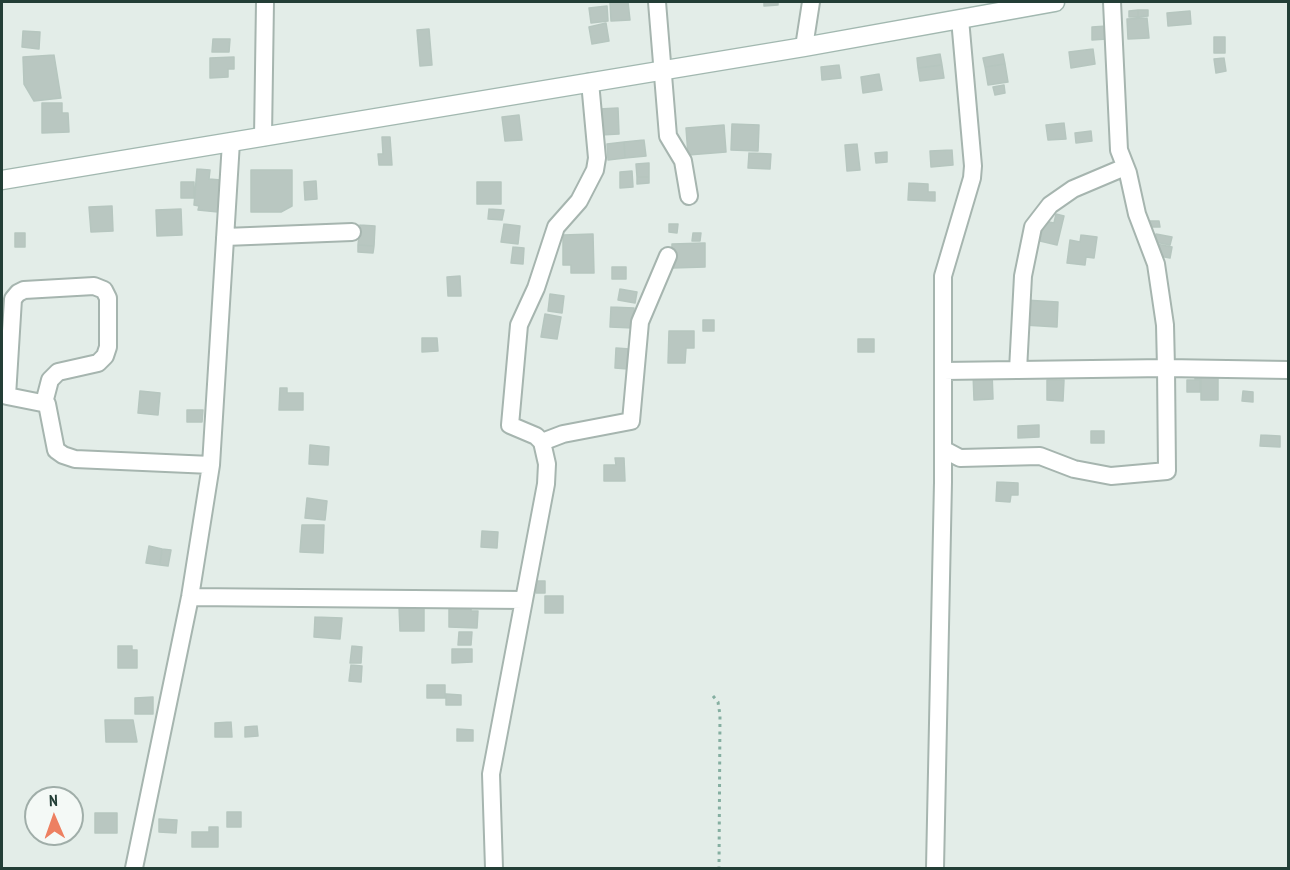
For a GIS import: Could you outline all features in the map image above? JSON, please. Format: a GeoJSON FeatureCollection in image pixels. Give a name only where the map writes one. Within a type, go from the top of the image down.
{"type":"FeatureCollection","features":[{"type":"Feature","properties":{"kind":"street"},"geometry":{"type":"LineString","coordinates":[[263,137],[265,2]]}},
{"type":"Feature","properties":{"kind":"street"},"geometry":{"type":"LineString","coordinates":[[657,2],[668,136],[683,161],[689,196]]}},
{"type":"Feature","properties":{"kind":"street"},"geometry":{"type":"LineString","coordinates":[[804,47],[811,2]]}},
{"type":"Feature","properties":{"kind":"street"},"geometry":{"type":"LineString","coordinates":[[2,180],[804,47],[1055,2]]}},
{"type":"Feature","properties":{"kind":"street"},"geometry":{"type":"LineString","coordinates":[[943,449],[960,458],[1040,456],[1074,469],[1111,476],[1167,471],[1165,325],[1156,264],[1137,214],[1119,150],[1112,2]]}},
{"type":"Feature","properties":{"kind":"street"},"geometry":{"type":"LineString","coordinates":[[935,868],[943,449],[943,276],[972,178],[973,166],[960,19]]}},
{"type":"Feature","properties":{"kind":"street"},"geometry":{"type":"LineString","coordinates":[[494,868],[491,774],[546,484],[547,464],[542,442],[536,435],[510,425],[519,325],[536,288],[556,227],[579,201],[595,170],[597,158],[590,82]]}},
{"type":"Feature","properties":{"kind":"street"},"geometry":{"type":"LineString","coordinates":[[134,868],[190,597],[211,465],[231,142]]}},
{"type":"Feature","properties":{"kind":"street"},"geometry":{"type":"LineString","coordinates":[[1018,370],[1023,276],[1033,227],[1050,205],[1073,189],[1125,167]]}},
{"type":"Feature","properties":{"kind":"street"},"geometry":{"type":"LineString","coordinates":[[225,237],[352,232]]}},
{"type":"Feature","properties":{"kind":"street"},"geometry":{"type":"LineString","coordinates":[[542,442],[563,434],[631,421],[640,322],[668,256]]}},
{"type":"Feature","properties":{"kind":"street"},"geometry":{"type":"LineString","coordinates":[[44,403],[50,380],[58,372],[98,363],[105,356],[108,347],[108,298],[104,290],[94,286],[24,290],[13,299],[6,395],[9,398],[44,403],[48,407],[56,450],[63,455],[75,459],[211,465]]}},
{"type":"Feature","properties":{"kind":"street"},"geometry":{"type":"LineString","coordinates":[[943,370],[1166,368],[1288,370]]}},
{"type":"Feature","properties":{"kind":"street"},"geometry":{"type":"LineString","coordinates":[[190,597],[524,600]]}},
{"type":"Feature","properties":{"kind":"path"},"geometry":{"type":"LineString","coordinates":[[713,696],[718,702],[720,715],[719,868]]}},
{"type":"Feature","properties":{"kind":"building"},"geometry":{"type":"Polygon","coordinates":[[[610,2],[628,2],[630,20],[611,21],[610,2]]]}},
{"type":"Feature","properties":{"kind":"building"},"geometry":{"type":"Polygon","coordinates":[[[764,2],[778,2],[778,5],[764,6],[764,2]]]}},
{"type":"Feature","properties":{"kind":"building"},"geometry":{"type":"Polygon","coordinates":[[[607,6],[608,21],[591,23],[589,8],[607,6]]]}},
{"type":"Feature","properties":{"kind":"building"},"geometry":{"type":"Polygon","coordinates":[[[1138,10],[1148,10],[1148,16],[1138,17],[1138,10]]]}},
{"type":"Feature","properties":{"kind":"building"},"geometry":{"type":"Polygon","coordinates":[[[1138,10],[1138,17],[1129,17],[1129,11],[1138,10]]]}},
{"type":"Feature","properties":{"kind":"building"},"geometry":{"type":"Polygon","coordinates":[[[1190,11],[1191,24],[1168,26],[1167,13],[1190,11]]]}},
{"type":"Feature","properties":{"kind":"building"},"geometry":{"type":"Polygon","coordinates":[[[1147,18],[1149,38],[1128,39],[1127,19],[1147,18]]]}},
{"type":"Feature","properties":{"kind":"building"},"geometry":{"type":"Polygon","coordinates":[[[606,23],[609,41],[592,44],[589,27],[606,23]]]}},
{"type":"Feature","properties":{"kind":"building"},"geometry":{"type":"Polygon","coordinates":[[[1107,26],[1107,39],[1092,40],[1092,27],[1107,26]]]}},
{"type":"Feature","properties":{"kind":"building"},"geometry":{"type":"Polygon","coordinates":[[[429,29],[432,65],[420,66],[417,30],[429,29]]]}},
{"type":"Feature","properties":{"kind":"building"},"geometry":{"type":"Polygon","coordinates":[[[23,31],[40,32],[39,49],[22,47],[23,31]]]}},
{"type":"Feature","properties":{"kind":"building"},"geometry":{"type":"Polygon","coordinates":[[[1214,37],[1225,37],[1225,53],[1214,53],[1214,37]]]}},
{"type":"Feature","properties":{"kind":"building"},"geometry":{"type":"Polygon","coordinates":[[[213,39],[230,39],[229,52],[212,52],[213,39]]]}},
{"type":"Feature","properties":{"kind":"building"},"geometry":{"type":"Polygon","coordinates":[[[1093,49],[1095,64],[1071,68],[1069,52],[1093,49]]]}},
{"type":"Feature","properties":{"kind":"building"},"geometry":{"type":"Polygon","coordinates":[[[940,54],[942,65],[918,68],[917,58],[940,54]]]}},
{"type":"Feature","properties":{"kind":"building"},"geometry":{"type":"Polygon","coordinates":[[[1003,54],[1005,64],[985,67],[983,58],[1003,54]]]}},
{"type":"Feature","properties":{"kind":"building"},"geometry":{"type":"Polygon","coordinates":[[[54,55],[61,98],[34,101],[24,84],[23,57],[54,55]]]}},
{"type":"Feature","properties":{"kind":"building"},"geometry":{"type":"Polygon","coordinates":[[[234,57],[234,69],[228,69],[228,77],[210,78],[210,58],[234,57]]]}},
{"type":"Feature","properties":{"kind":"building"},"geometry":{"type":"Polygon","coordinates":[[[1224,58],[1226,71],[1216,73],[1214,59],[1224,58]]]}},
{"type":"Feature","properties":{"kind":"building"},"geometry":{"type":"Polygon","coordinates":[[[1005,64],[1008,82],[988,85],[985,67],[1005,64]]]}},
{"type":"Feature","properties":{"kind":"building"},"geometry":{"type":"Polygon","coordinates":[[[839,65],[841,78],[822,80],[821,67],[839,65]]]}},
{"type":"Feature","properties":{"kind":"building"},"geometry":{"type":"Polygon","coordinates":[[[942,65],[944,78],[920,81],[918,68],[942,65]]]}},
{"type":"Feature","properties":{"kind":"building"},"geometry":{"type":"Polygon","coordinates":[[[879,74],[882,90],[863,93],[861,77],[879,74]]]}},
{"type":"Feature","properties":{"kind":"building"},"geometry":{"type":"Polygon","coordinates":[[[1004,85],[1005,93],[995,95],[993,87],[1004,85]]]}},
{"type":"Feature","properties":{"kind":"building"},"geometry":{"type":"Polygon","coordinates":[[[42,103],[62,103],[62,113],[68,113],[69,132],[42,133],[42,103]]]}},
{"type":"Feature","properties":{"kind":"building"},"geometry":{"type":"Polygon","coordinates":[[[618,108],[619,134],[600,135],[599,109],[618,108]]]}},
{"type":"Feature","properties":{"kind":"building"},"geometry":{"type":"Polygon","coordinates":[[[519,115],[522,140],[505,141],[502,117],[519,115]]]}},
{"type":"Feature","properties":{"kind":"building"},"geometry":{"type":"Polygon","coordinates":[[[1064,123],[1066,139],[1048,140],[1046,125],[1064,123]]]}},
{"type":"Feature","properties":{"kind":"building"},"geometry":{"type":"Polygon","coordinates":[[[732,124],[759,125],[758,151],[731,150],[732,124]]]}},
{"type":"Feature","properties":{"kind":"building"},"geometry":{"type":"Polygon","coordinates":[[[724,125],[726,152],[688,155],[686,128],[724,125]]]}},
{"type":"Feature","properties":{"kind":"building"},"geometry":{"type":"Polygon","coordinates":[[[1091,131],[1092,141],[1076,143],[1075,133],[1091,131]]]}},
{"type":"Feature","properties":{"kind":"building"},"geometry":{"type":"Polygon","coordinates":[[[382,137],[390,137],[392,165],[379,165],[378,154],[383,154],[382,137]]]}},
{"type":"Feature","properties":{"kind":"building"},"geometry":{"type":"Polygon","coordinates":[[[644,140],[646,156],[625,158],[624,142],[644,140]]]}},
{"type":"Feature","properties":{"kind":"building"},"geometry":{"type":"Polygon","coordinates":[[[624,142],[625,158],[608,160],[607,144],[624,142]]]}},
{"type":"Feature","properties":{"kind":"building"},"geometry":{"type":"Polygon","coordinates":[[[857,144],[860,170],[847,171],[845,145],[857,144]]]}},
{"type":"Feature","properties":{"kind":"building"},"geometry":{"type":"Polygon","coordinates":[[[952,150],[953,165],[931,167],[930,151],[952,150]]]}},
{"type":"Feature","properties":{"kind":"building"},"geometry":{"type":"Polygon","coordinates":[[[887,152],[887,162],[876,163],[875,153],[887,152]]]}},
{"type":"Feature","properties":{"kind":"building"},"geometry":{"type":"Polygon","coordinates":[[[749,153],[771,154],[770,169],[748,168],[749,153]]]}},
{"type":"Feature","properties":{"kind":"building"},"geometry":{"type":"Polygon","coordinates":[[[649,163],[649,177],[637,177],[636,164],[649,163]]]}},
{"type":"Feature","properties":{"kind":"building"},"geometry":{"type":"Polygon","coordinates":[[[197,169],[210,170],[209,179],[221,180],[218,212],[198,210],[199,206],[194,205],[197,169]]]}},
{"type":"Feature","properties":{"kind":"building"},"geometry":{"type":"Polygon","coordinates":[[[251,170],[292,170],[292,206],[281,212],[251,212],[251,170]]]}},
{"type":"Feature","properties":{"kind":"building"},"geometry":{"type":"Polygon","coordinates":[[[632,171],[633,187],[620,188],[620,172],[632,171]]]}},
{"type":"Feature","properties":{"kind":"building"},"geometry":{"type":"Polygon","coordinates":[[[637,177],[649,177],[649,183],[637,184],[637,177]]]}},
{"type":"Feature","properties":{"kind":"building"},"geometry":{"type":"Polygon","coordinates":[[[316,181],[317,199],[305,200],[304,182],[316,181]]]}},
{"type":"Feature","properties":{"kind":"building"},"geometry":{"type":"Polygon","coordinates":[[[181,182],[194,182],[194,198],[181,198],[181,182]]]}},
{"type":"Feature","properties":{"kind":"building"},"geometry":{"type":"Polygon","coordinates":[[[477,182],[501,182],[501,204],[477,204],[477,182]]]}},
{"type":"Feature","properties":{"kind":"building"},"geometry":{"type":"Polygon","coordinates":[[[909,183],[928,184],[928,192],[935,192],[935,201],[908,200],[909,183]]]}},
{"type":"Feature","properties":{"kind":"building"},"geometry":{"type":"Polygon","coordinates":[[[112,206],[113,231],[91,232],[89,207],[112,206]]]}},
{"type":"Feature","properties":{"kind":"building"},"geometry":{"type":"Polygon","coordinates":[[[181,209],[182,235],[157,236],[156,210],[181,209]]]}},
{"type":"Feature","properties":{"kind":"building"},"geometry":{"type":"Polygon","coordinates":[[[489,209],[504,210],[502,220],[488,219],[489,209]]]}},
{"type":"Feature","properties":{"kind":"building"},"geometry":{"type":"Polygon","coordinates":[[[1056,214],[1064,216],[1057,245],[1040,241],[1044,221],[1054,223],[1056,214]]]}},
{"type":"Feature","properties":{"kind":"building"},"geometry":{"type":"Polygon","coordinates":[[[1149,221],[1159,221],[1160,227],[1149,227],[1149,221]]]}},
{"type":"Feature","properties":{"kind":"building"},"geometry":{"type":"Polygon","coordinates":[[[504,224],[520,226],[518,244],[501,242],[504,224]]]}},
{"type":"Feature","properties":{"kind":"building"},"geometry":{"type":"Polygon","coordinates":[[[669,224],[678,224],[677,233],[669,232],[669,224]]]}},
{"type":"Feature","properties":{"kind":"building"},"geometry":{"type":"Polygon","coordinates":[[[360,225],[375,226],[374,246],[358,245],[360,225]]]}},
{"type":"Feature","properties":{"kind":"building"},"geometry":{"type":"Polygon","coordinates":[[[15,233],[25,233],[25,247],[15,247],[15,233]]]}},
{"type":"Feature","properties":{"kind":"building"},"geometry":{"type":"Polygon","coordinates":[[[693,233],[701,233],[700,241],[692,241],[693,233]]]}},
{"type":"Feature","properties":{"kind":"building"},"geometry":{"type":"Polygon","coordinates":[[[593,234],[594,273],[571,273],[571,265],[563,265],[563,235],[593,234]]]}},
{"type":"Feature","properties":{"kind":"building"},"geometry":{"type":"Polygon","coordinates":[[[1156,234],[1172,237],[1170,245],[1155,242],[1156,234]]]}},
{"type":"Feature","properties":{"kind":"building"},"geometry":{"type":"Polygon","coordinates":[[[1081,235],[1097,237],[1094,258],[1086,257],[1085,265],[1067,263],[1070,240],[1080,242],[1081,235]]]}},
{"type":"Feature","properties":{"kind":"building"},"geometry":{"type":"Polygon","coordinates":[[[705,243],[705,267],[672,268],[672,244],[705,243]]]}},
{"type":"Feature","properties":{"kind":"building"},"geometry":{"type":"Polygon","coordinates":[[[1156,244],[1172,247],[1170,258],[1154,255],[1156,244]]]}},
{"type":"Feature","properties":{"kind":"building"},"geometry":{"type":"Polygon","coordinates":[[[358,245],[374,246],[373,253],[358,252],[358,245]]]}},
{"type":"Feature","properties":{"kind":"building"},"geometry":{"type":"Polygon","coordinates":[[[513,247],[524,248],[523,264],[511,263],[513,247]]]}},
{"type":"Feature","properties":{"kind":"building"},"geometry":{"type":"Polygon","coordinates":[[[612,267],[626,267],[626,279],[612,279],[612,267]]]}},
{"type":"Feature","properties":{"kind":"building"},"geometry":{"type":"Polygon","coordinates":[[[460,276],[461,296],[448,296],[447,277],[460,276]]]}},
{"type":"Feature","properties":{"kind":"building"},"geometry":{"type":"Polygon","coordinates":[[[620,289],[637,292],[635,303],[618,300],[620,289]]]}},
{"type":"Feature","properties":{"kind":"building"},"geometry":{"type":"Polygon","coordinates":[[[550,294],[564,296],[562,313],[548,311],[550,294]]]}},
{"type":"Feature","properties":{"kind":"building"},"geometry":{"type":"Polygon","coordinates":[[[1025,300],[1058,302],[1057,327],[1024,325],[1025,300]]]}},
{"type":"Feature","properties":{"kind":"building"},"geometry":{"type":"Polygon","coordinates":[[[611,307],[634,308],[633,328],[610,327],[611,307]]]}},
{"type":"Feature","properties":{"kind":"building"},"geometry":{"type":"Polygon","coordinates":[[[545,314],[561,317],[557,339],[541,337],[545,314]]]}},
{"type":"Feature","properties":{"kind":"building"},"geometry":{"type":"Polygon","coordinates":[[[703,320],[714,320],[714,331],[703,331],[703,320]]]}},
{"type":"Feature","properties":{"kind":"building"},"geometry":{"type":"Polygon","coordinates":[[[669,331],[694,331],[694,348],[686,348],[685,363],[668,363],[669,331]]]}},
{"type":"Feature","properties":{"kind":"building"},"geometry":{"type":"Polygon","coordinates":[[[422,338],[437,338],[438,351],[422,352],[422,338]]]}},
{"type":"Feature","properties":{"kind":"building"},"geometry":{"type":"Polygon","coordinates":[[[858,339],[874,339],[874,352],[858,352],[858,339]]]}},
{"type":"Feature","properties":{"kind":"building"},"geometry":{"type":"Polygon","coordinates":[[[616,348],[630,349],[628,369],[615,368],[616,348]]]}},
{"type":"Feature","properties":{"kind":"building"},"geometry":{"type":"Polygon","coordinates":[[[1195,371],[1218,372],[1218,400],[1201,400],[1201,379],[1195,379],[1195,371]]]}},
{"type":"Feature","properties":{"kind":"building"},"geometry":{"type":"Polygon","coordinates":[[[992,372],[993,399],[974,400],[973,373],[992,372]]]}},
{"type":"Feature","properties":{"kind":"building"},"geometry":{"type":"Polygon","coordinates":[[[1047,380],[1064,380],[1063,401],[1047,400],[1047,380]]]}},
{"type":"Feature","properties":{"kind":"building"},"geometry":{"type":"Polygon","coordinates":[[[1187,380],[1200,380],[1200,392],[1187,392],[1187,380]]]}},
{"type":"Feature","properties":{"kind":"building"},"geometry":{"type":"Polygon","coordinates":[[[280,388],[287,388],[287,393],[303,393],[303,410],[279,410],[280,388]]]}},
{"type":"Feature","properties":{"kind":"building"},"geometry":{"type":"Polygon","coordinates":[[[140,391],[160,393],[158,415],[138,413],[140,391]]]}},
{"type":"Feature","properties":{"kind":"building"},"geometry":{"type":"Polygon","coordinates":[[[1243,391],[1253,392],[1253,402],[1242,401],[1243,391]]]}},
{"type":"Feature","properties":{"kind":"building"},"geometry":{"type":"Polygon","coordinates":[[[187,410],[203,410],[202,422],[187,422],[187,410]]]}},
{"type":"Feature","properties":{"kind":"building"},"geometry":{"type":"Polygon","coordinates":[[[1039,425],[1039,437],[1018,438],[1018,426],[1039,425]]]}},
{"type":"Feature","properties":{"kind":"building"},"geometry":{"type":"Polygon","coordinates":[[[1091,431],[1104,431],[1104,443],[1091,443],[1091,431]]]}},
{"type":"Feature","properties":{"kind":"building"},"geometry":{"type":"Polygon","coordinates":[[[1261,435],[1280,436],[1280,447],[1260,446],[1261,435]]]}},
{"type":"Feature","properties":{"kind":"building"},"geometry":{"type":"Polygon","coordinates":[[[310,445],[329,447],[328,465],[309,464],[310,445]]]}},
{"type":"Feature","properties":{"kind":"building"},"geometry":{"type":"Polygon","coordinates":[[[615,458],[624,458],[625,481],[604,481],[604,465],[616,465],[615,458]]]}},
{"type":"Feature","properties":{"kind":"building"},"geometry":{"type":"Polygon","coordinates":[[[997,482],[1018,483],[1018,495],[1011,495],[1010,502],[996,501],[997,482]]]}},
{"type":"Feature","properties":{"kind":"building"},"geometry":{"type":"Polygon","coordinates":[[[307,498],[327,501],[325,520],[305,518],[307,498]]]}},
{"type":"Feature","properties":{"kind":"building"},"geometry":{"type":"Polygon","coordinates":[[[302,525],[324,525],[323,553],[300,552],[302,525]]]}},
{"type":"Feature","properties":{"kind":"building"},"geometry":{"type":"Polygon","coordinates":[[[482,531],[498,532],[497,548],[481,547],[482,531]]]}},
{"type":"Feature","properties":{"kind":"building"},"geometry":{"type":"Polygon","coordinates":[[[149,546],[162,549],[160,565],[146,563],[149,546]]]}},
{"type":"Feature","properties":{"kind":"building"},"geometry":{"type":"Polygon","coordinates":[[[162,549],[171,550],[168,566],[160,565],[162,549]]]}},
{"type":"Feature","properties":{"kind":"building"},"geometry":{"type":"Polygon","coordinates":[[[536,581],[545,581],[545,593],[536,593],[536,581]]]}},
{"type":"Feature","properties":{"kind":"building"},"geometry":{"type":"Polygon","coordinates":[[[545,596],[563,596],[563,613],[545,613],[545,596]]]}},
{"type":"Feature","properties":{"kind":"building"},"geometry":{"type":"Polygon","coordinates":[[[449,601],[471,601],[471,611],[478,611],[477,628],[449,627],[449,601]]]}},
{"type":"Feature","properties":{"kind":"building"},"geometry":{"type":"Polygon","coordinates":[[[424,605],[424,631],[400,631],[399,606],[424,605]]]}},
{"type":"Feature","properties":{"kind":"building"},"geometry":{"type":"Polygon","coordinates":[[[315,617],[342,618],[340,639],[314,637],[315,617]]]}},
{"type":"Feature","properties":{"kind":"building"},"geometry":{"type":"Polygon","coordinates":[[[459,632],[472,632],[471,645],[458,645],[459,632]]]}},
{"type":"Feature","properties":{"kind":"building"},"geometry":{"type":"Polygon","coordinates":[[[118,646],[132,646],[132,650],[137,650],[137,668],[118,668],[118,646]]]}},
{"type":"Feature","properties":{"kind":"building"},"geometry":{"type":"Polygon","coordinates":[[[352,646],[362,647],[361,663],[350,663],[352,646]]]}},
{"type":"Feature","properties":{"kind":"building"},"geometry":{"type":"Polygon","coordinates":[[[452,649],[472,649],[472,662],[452,663],[452,649]]]}},
{"type":"Feature","properties":{"kind":"building"},"geometry":{"type":"Polygon","coordinates":[[[351,665],[362,666],[361,682],[349,681],[351,665]]]}},
{"type":"Feature","properties":{"kind":"building"},"geometry":{"type":"Polygon","coordinates":[[[427,685],[445,685],[445,698],[427,698],[427,685]]]}},
{"type":"Feature","properties":{"kind":"building"},"geometry":{"type":"Polygon","coordinates":[[[446,694],[461,695],[461,705],[446,705],[446,694]]]}},
{"type":"Feature","properties":{"kind":"building"},"geometry":{"type":"Polygon","coordinates":[[[153,697],[153,714],[135,714],[135,698],[153,697]]]}},
{"type":"Feature","properties":{"kind":"building"},"geometry":{"type":"Polygon","coordinates":[[[105,720],[133,720],[137,742],[106,742],[105,720]]]}},
{"type":"Feature","properties":{"kind":"building"},"geometry":{"type":"Polygon","coordinates":[[[231,722],[232,737],[215,737],[215,723],[231,722]]]}},
{"type":"Feature","properties":{"kind":"building"},"geometry":{"type":"Polygon","coordinates":[[[257,726],[258,736],[245,737],[245,727],[257,726]]]}},
{"type":"Feature","properties":{"kind":"building"},"geometry":{"type":"Polygon","coordinates":[[[457,729],[473,730],[473,741],[457,741],[457,729]]]}},
{"type":"Feature","properties":{"kind":"building"},"geometry":{"type":"Polygon","coordinates":[[[227,812],[241,812],[241,827],[227,827],[227,812]]]}},
{"type":"Feature","properties":{"kind":"building"},"geometry":{"type":"Polygon","coordinates":[[[95,813],[117,813],[117,833],[95,833],[95,813]]]}},
{"type":"Feature","properties":{"kind":"building"},"geometry":{"type":"Polygon","coordinates":[[[159,819],[177,820],[176,833],[159,832],[159,819]]]}},
{"type":"Feature","properties":{"kind":"building"},"geometry":{"type":"Polygon","coordinates":[[[209,827],[218,827],[218,847],[192,847],[192,832],[209,832],[209,827]]]}}]}
